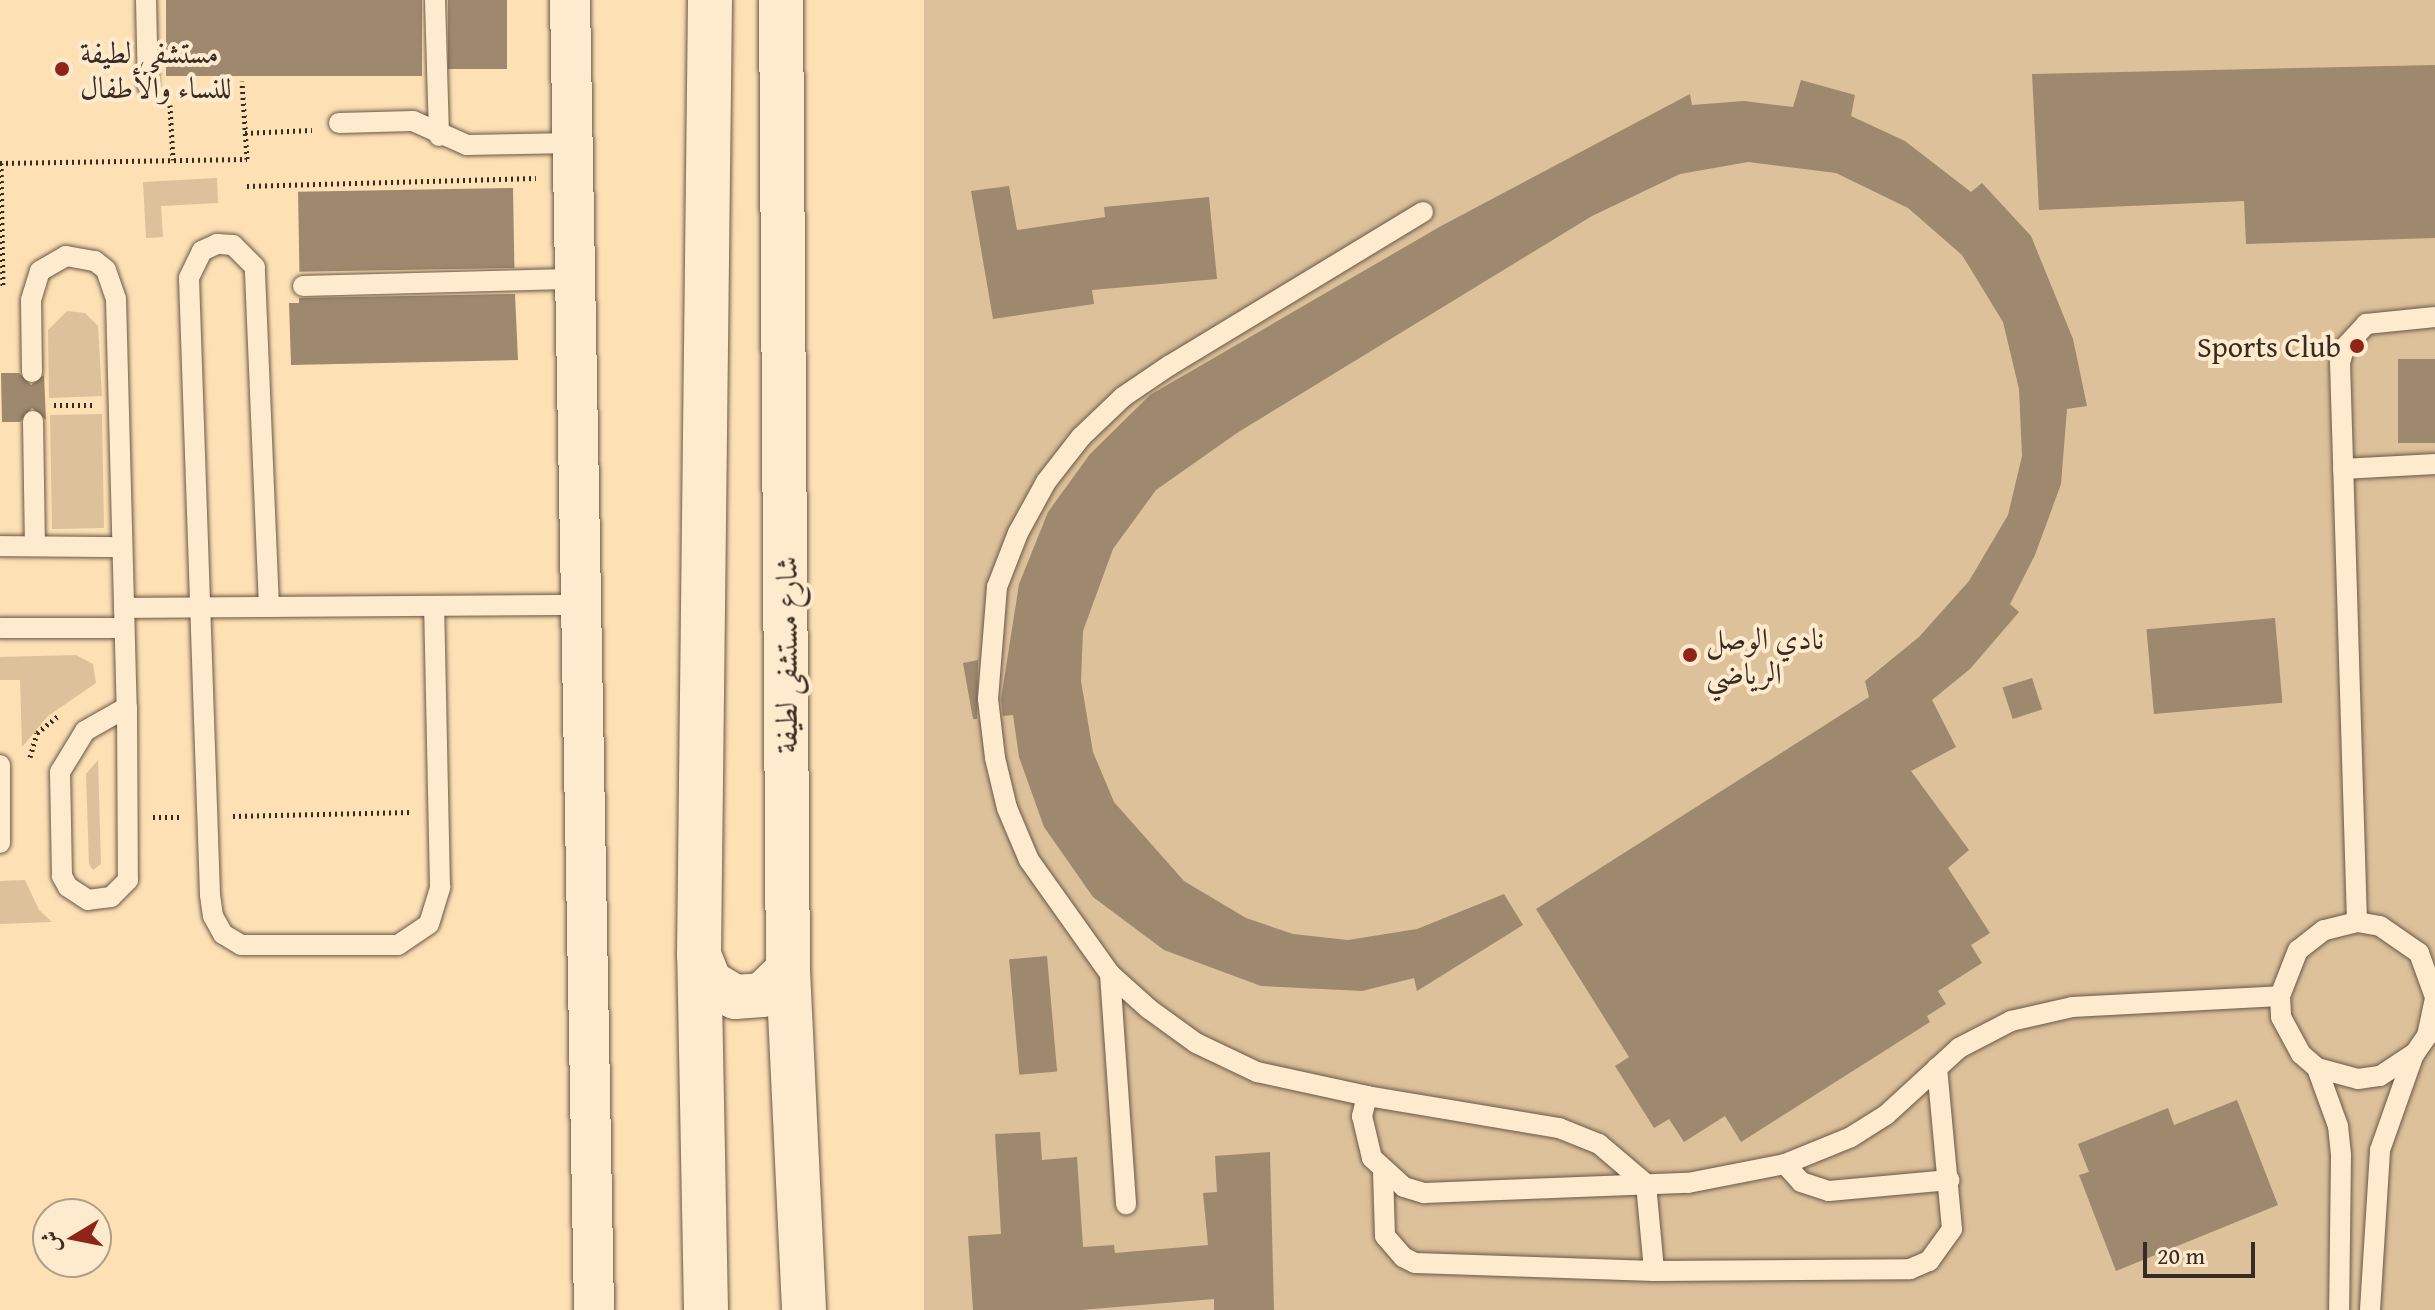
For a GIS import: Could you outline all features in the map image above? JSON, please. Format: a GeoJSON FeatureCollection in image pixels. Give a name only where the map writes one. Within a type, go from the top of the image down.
{"type":"FeatureCollection","features":[{"type":"Feature","properties":{"kind":"main road"},"geometry":{"type":"LineString","coordinates":[[706,1310],[699,955],[710,0]]}},
{"type":"Feature","properties":{"kind":"main road","name":"شارع مستشفى لطيفة"},"geometry":{"type":"LineString","coordinates":[[781,0],[788,970],[804,1310]]}},
{"type":"Feature","properties":{"kind":"main road"},"geometry":{"type":"LineString","coordinates":[[699,955],[710,982],[735,997],[762,995],[788,970]]}},
{"type":"Feature","properties":{"kind":"street"},"geometry":{"type":"LineString","coordinates":[[570,0],[584,605],[594,1310]]}},
{"type":"Feature","properties":{"kind":"lane"},"geometry":{"type":"LineString","coordinates":[[146,0],[148,86]]}},
{"type":"Feature","properties":{"kind":"lane"},"geometry":{"type":"LineString","coordinates":[[435,0],[439,136]]}},
{"type":"Feature","properties":{"kind":"lane"},"geometry":{"type":"LineString","coordinates":[[339,123],[413,121],[439,136],[467,145],[573,160]]}},
{"type":"Feature","properties":{"kind":"lane"},"geometry":{"type":"LineString","coordinates":[[1423,212],[1123,397],[1081,437],[1046,482],[1018,533],[997,587],[989,643],[995,758],[1007,808],[1029,860],[1110,974],[1196,1043],[1257,1072],[1367,1096],[1579,1134],[1616,1155],[1646,1184],[1654,1271]]}},
{"type":"Feature","properties":{"kind":"lane"},"geometry":{"type":"LineString","coordinates":[[269,607],[255,267],[240,249],[217,244],[202,251],[189,278],[213,916],[223,934],[241,945],[261,949],[398,945],[429,924],[440,887],[434,606]]}},
{"type":"Feature","properties":{"kind":"lane"},"geometry":{"type":"LineString","coordinates":[[32,372],[33,285],[51,261],[81,255],[106,270],[114,284],[127,707],[128,880],[111,897],[88,900],[68,887],[62,876],[60,772],[85,731],[127,707]]}},
{"type":"Feature","properties":{"kind":"lane"},"geometry":{"type":"LineString","coordinates":[[303,286],[576,279]]}},
{"type":"Feature","properties":{"kind":"lane"},"geometry":{"type":"LineString","coordinates":[[2357,922],[2340,363],[2344,348],[2366,324],[2435,317]]}},
{"type":"Feature","properties":{"kind":"lane"},"geometry":{"type":"LineString","coordinates":[[35,546],[39,413]]}},
{"type":"Feature","properties":{"kind":"lane"},"geometry":{"type":"LineString","coordinates":[[2343,469],[2435,464]]}},
{"type":"Feature","properties":{"kind":"lane"},"geometry":{"type":"LineString","coordinates":[[0,546],[122,547]]}},
{"type":"Feature","properties":{"kind":"lane"},"geometry":{"type":"LineString","coordinates":[[0,628],[201,608],[584,605]]}},
{"type":"Feature","properties":{"kind":"lane"},"geometry":{"type":"LineString","coordinates":[[0,765],[0,843]]}},
{"type":"Feature","properties":{"kind":"lane"},"geometry":{"type":"LineString","coordinates":[[2339,1310],[2341,1156],[2338,1126],[2317,1068],[2289,1037],[2280,996],[2298,950],[2324,930],[2357,922],[2402,936],[2433,973],[2435,998],[2427,1036],[2415,1053],[2380,1150],[2370,1310]]}},
{"type":"Feature","properties":{"kind":"lane"},"geometry":{"type":"LineString","coordinates":[[1110,974],[1126,1204]]}},
{"type":"Feature","properties":{"kind":"lane"},"geometry":{"type":"LineString","coordinates":[[1383,1172],[1424,1193],[1646,1184],[1739,1176],[1785,1164],[1886,1115],[1937,1068],[1984,1032],[2040,1013],[2280,996]]}},
{"type":"Feature","properties":{"kind":"lane"},"geometry":{"type":"LineString","coordinates":[[2317,1068],[2358,1079],[2380,1076],[2415,1053]]}},
{"type":"Feature","properties":{"kind":"lane"},"geometry":{"type":"LineString","coordinates":[[1367,1096],[1364,1138],[1383,1172],[1385,1236],[1415,1263],[1654,1271],[1910,1269],[1929,1261],[1952,1229],[1950,1180],[1937,1068]]}},
{"type":"Feature","properties":{"kind":"lane"},"geometry":{"type":"LineString","coordinates":[[1785,1164],[1801,1182],[1829,1191],[1950,1180]]}},
{"type":"Feature","properties":{"kind":"path"},"geometry":{"type":"LineString","coordinates":[[3,296],[0,163],[247,159],[242,81]]}},
{"type":"Feature","properties":{"kind":"path"},"geometry":{"type":"LineString","coordinates":[[148,86],[169,85],[173,160]]}},
{"type":"Feature","properties":{"kind":"path"},"geometry":{"type":"LineString","coordinates":[[245,133],[313,130],[339,123]]}},
{"type":"Feature","properties":{"kind":"path"},"geometry":{"type":"LineString","coordinates":[[247,186],[573,160]]}},
{"type":"Feature","properties":{"kind":"path"},"geometry":{"type":"LineString","coordinates":[[39,413],[119,404]]}},
{"type":"Feature","properties":{"kind":"path"},"geometry":{"type":"LineString","coordinates":[[30,769],[37,733],[66,711]]}},
{"type":"Feature","properties":{"kind":"shaded area","name":"نادي الوصل الرياضي"},"geometry":{"type":"Polygon","coordinates":[[[924,0],[2435,0],[2435,1310],[924,1310],[924,0]]]}},
{"type":"Feature","properties":{"kind":"shaded area"},"geometry":{"type":"Polygon","coordinates":[[[217,178],[218,203],[161,206],[163,237],[146,238],[143,182],[217,178]]]}},
{"type":"Feature","properties":{"kind":"shaded area"},"geometry":{"type":"Polygon","coordinates":[[[67,311],[85,313],[98,326],[102,396],[49,398],[48,330],[67,311]]]}},
{"type":"Feature","properties":{"kind":"shaded area"},"geometry":{"type":"Polygon","coordinates":[[[102,414],[104,528],[52,529],[50,415],[102,414]]]}},
{"type":"Feature","properties":{"kind":"shaded area"},"geometry":{"type":"Polygon","coordinates":[[[76,655],[93,664],[96,683],[48,716],[22,747],[20,680],[0,680],[0,657],[76,655]]]}},
{"type":"Feature","properties":{"kind":"shaded area"},"geometry":{"type":"Polygon","coordinates":[[[98,760],[101,864],[93,870],[89,864],[86,774],[98,760]]]}},
{"type":"Feature","properties":{"kind":"shaded area"},"geometry":{"type":"Polygon","coordinates":[[[25,880],[39,910],[52,922],[0,924],[0,881],[25,880]]]}},
{"type":"Feature","properties":{"kind":"building"},"geometry":{"type":"Polygon","coordinates":[[[166,0],[422,0],[422,76],[166,76],[166,0]]]}},
{"type":"Feature","properties":{"kind":"building"},"geometry":{"type":"Polygon","coordinates":[[[448,0],[507,0],[507,69],[448,69],[448,0]]]}},
{"type":"Feature","properties":{"kind":"building"},"geometry":{"type":"Polygon","coordinates":[[[2435,65],[2435,238],[2246,244],[2244,201],[2039,210],[2032,74],[2435,65]]]}},
{"type":"Feature","properties":{"kind":"building"},"geometry":{"type":"Polygon","coordinates":[[[1801,80],[1855,95],[1851,116],[1905,141],[1971,192],[1982,183],[2031,236],[2073,339],[2087,406],[2067,409],[2061,484],[2035,555],[2010,604],[2019,612],[1970,669],[1932,700],[1956,747],[1911,771],[1969,850],[1948,868],[1990,933],[1971,945],[1982,963],[1938,991],[1946,1004],[1927,1016],[1930,1022],[1741,1142],[1725,1116],[1684,1142],[1669,1119],[1654,1128],[1615,1066],[1629,1057],[1536,909],[1869,697],[1865,681],[1919,637],[1969,581],[2008,515],[2022,456],[2019,389],[2003,322],[1962,255],[1908,208],[1836,173],[1748,162],[1680,174],[1592,216],[1237,433],[1156,490],[1113,549],[1083,631],[1081,681],[1093,752],[1114,802],[1184,881],[1246,918],[1293,934],[1348,940],[1417,929],[1504,894],[1523,925],[1417,991],[1414,978],[1362,991],[1261,986],[1164,950],[1093,897],[1044,827],[1019,757],[1013,715],[1003,716],[1001,699],[1019,584],[1048,512],[1090,454],[1150,395],[1441,226],[1690,94],[1692,105],[1744,101],[1793,107],[1801,80]]]}},
{"type":"Feature","properties":{"kind":"building"},"geometry":{"type":"Polygon","coordinates":[[[1009,186],[1017,230],[1105,217],[1104,207],[1209,197],[1217,279],[1092,290],[1094,304],[993,319],[971,191],[1009,186]]]}},
{"type":"Feature","properties":{"kind":"building"},"geometry":{"type":"Polygon","coordinates":[[[513,188],[514,268],[299,272],[298,192],[513,188]]]}},
{"type":"Feature","properties":{"kind":"building"},"geometry":{"type":"Polygon","coordinates":[[[515,294],[518,360],[291,365],[289,303],[299,303],[299,298],[515,294]]]}},
{"type":"Feature","properties":{"kind":"building"},"geometry":{"type":"Polygon","coordinates":[[[2398,359],[2435,359],[2435,443],[2398,443],[2398,359]]]}},
{"type":"Feature","properties":{"kind":"building"},"geometry":{"type":"Polygon","coordinates":[[[1,373],[19,373],[31,385],[44,375],[46,420],[32,408],[20,422],[2,422],[1,373]]]}},
{"type":"Feature","properties":{"kind":"building"},"geometry":{"type":"Polygon","coordinates":[[[2275,618],[2282,703],[2154,714],[2146,629],[2275,618]]]}},
{"type":"Feature","properties":{"kind":"building"},"geometry":{"type":"Polygon","coordinates":[[[978,660],[977,719],[973,719],[963,663],[978,660]]]}},
{"type":"Feature","properties":{"kind":"building"},"geometry":{"type":"Polygon","coordinates":[[[2032,678],[2042,709],[2013,719],[2003,688],[2032,678]]]}},
{"type":"Feature","properties":{"kind":"building"},"geometry":{"type":"Polygon","coordinates":[[[1047,956],[1057,1072],[1019,1075],[1009,959],[1047,956]]]}},
{"type":"Feature","properties":{"kind":"building"},"geometry":{"type":"Polygon","coordinates":[[[2237,1100],[2278,1205],[2116,1271],[2079,1175],[2089,1172],[2078,1144],[2168,1108],[2174,1125],[2237,1100]]]}},
{"type":"Feature","properties":{"kind":"building"},"geometry":{"type":"Polygon","coordinates":[[[1040,1132],[1042,1160],[1077,1157],[1083,1247],[1114,1245],[1115,1253],[1208,1245],[1203,1193],[1217,1192],[1215,1156],[1270,1152],[1274,1310],[1214,1310],[1214,1299],[1080,1310],[973,1310],[968,1236],[1001,1234],[995,1134],[1040,1132]]]}},
{"type":"Feature","properties":{"kind":"place","name":"مستشفى لطيفة للنساء والأطفال"},"geometry":{"type":"Point","coordinates":[62,69]}},
{"type":"Feature","properties":{"kind":"place","name":"Sports Club"},"geometry":{"type":"Point","coordinates":[2357,346]}},
{"type":"Feature","properties":{"kind":"place","name":"نادي الوصل الرياضي"},"geometry":{"type":"Point","coordinates":[1690,655]}}]}
